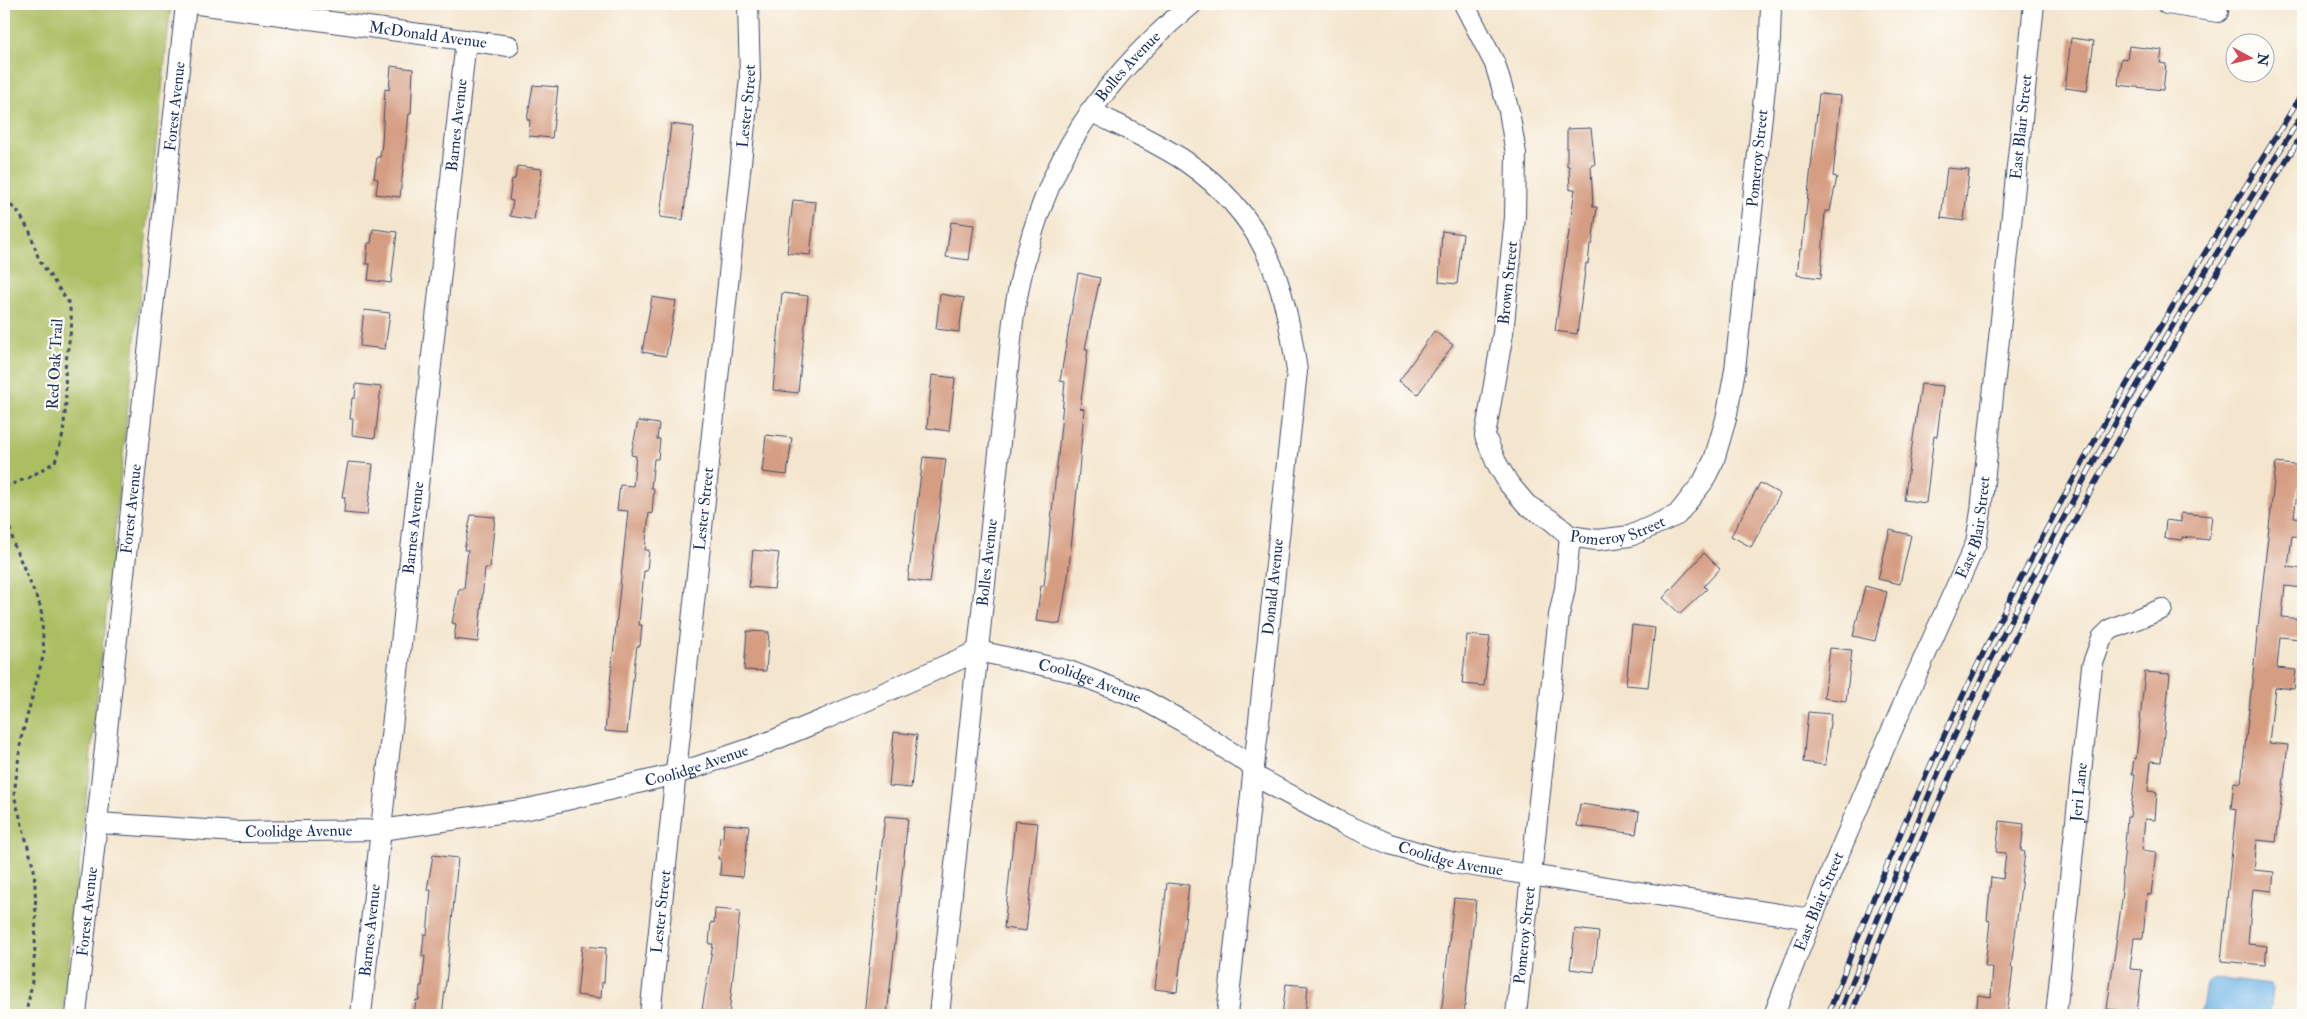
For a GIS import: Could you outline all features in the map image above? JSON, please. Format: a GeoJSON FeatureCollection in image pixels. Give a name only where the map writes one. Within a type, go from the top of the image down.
{"type":"FeatureCollection","features":[{"type":"Feature","properties":{"kind":"street","name":"Forest Avenue"},"geometry":{"type":"LineString","coordinates":[[76,1015],[186,4]]}},
{"type":"Feature","properties":{"kind":"street","name":"McDonald Avenue"},"geometry":{"type":"LineString","coordinates":[[198,4],[509,46]]}},
{"type":"Feature","properties":{"kind":"street","name":"Lester Street"},"geometry":{"type":"LineString","coordinates":[[650,1015],[750,78],[748,4]]}},
{"type":"Feature","properties":{"kind":"street","name":"Bolles Avenue"},"geometry":{"type":"LineString","coordinates":[[939,1015],[1019,281],[1027,245],[1046,192],[1086,117],[1137,54],[1192,4]]}},
{"type":"Feature","properties":{"kind":"street","name":"Brown Street"},"geometry":{"type":"LineString","coordinates":[[1464,4],[1495,64],[1509,111],[1516,154],[1515,217],[1506,304],[1485,436],[1496,462],[1509,484],[1527,505],[1551,520],[1570,536]]}},
{"type":"Feature","properties":{"kind":"street","name":"Pomeroy Street"},"geometry":{"type":"LineString","coordinates":[[1516,1015],[1558,615],[1565,588],[1570,536],[1597,540],[1630,536],[1677,515],[1703,482],[1714,460],[1726,419],[1735,370],[1770,40],[1771,4]]}},
{"type":"Feature","properties":{"kind":"street","name":"East Blair Street"},"geometry":{"type":"LineString","coordinates":[[1774,1015],[1811,919],[1895,720],[1976,543],[1981,511],[2034,4]]}},
{"type":"Feature","properties":{"kind":"street"},"geometry":{"type":"LineString","coordinates":[[2168,4],[2218,12]]}},
{"type":"Feature","properties":{"kind":"street","name":"Barnes Avenue"},"geometry":{"type":"LineString","coordinates":[[361,1015],[466,40]]}},
{"type":"Feature","properties":{"kind":"street","name":"Donald Avenue"},"geometry":{"type":"LineString","coordinates":[[1086,117],[1165,149],[1211,182],[1242,211],[1270,259],[1283,294],[1289,320],[1296,371],[1227,1015]]}},
{"type":"Feature","properties":{"kind":"street","name":"Jeri Lane"},"geometry":{"type":"LineString","coordinates":[[2056,1015],[2092,666],[2102,638],[2111,629],[2162,609]]}},
{"type":"Feature","properties":{"kind":"street","name":"Coolidge Avenue"},"geometry":{"type":"LineString","coordinates":[[98,823],[237,832],[381,830],[528,809],[676,774],[825,720],[978,651],[1068,670],[1126,692],[1182,721],[1253,771],[1342,823],[1390,844],[1454,863],[1811,919]]}},
{"type":"Feature","properties":{"kind":"path","name":"Red Oak Trail"},"geometry":{"type":"LineString","coordinates":[[4,201],[17,210],[30,232],[39,260],[68,303],[72,322],[65,368],[66,404],[63,434],[55,462],[28,478],[4,487]]}},
{"type":"Feature","properties":{"kind":"path"},"geometry":{"type":"LineString","coordinates":[[4,505],[14,545],[41,608],[44,653],[21,739],[14,780],[14,795],[34,869],[35,882],[33,957],[30,993],[25,1015]]}},
{"type":"Feature","properties":{"kind":"green space"},"geometry":{"type":"Polygon","coordinates":[[[4,4],[171,4],[63,1015],[4,1015],[4,4]]]}},
{"type":"Feature","properties":{"kind":"water"},"geometry":{"type":"Polygon","coordinates":[[[2214,978],[2270,985],[2273,988],[2270,1015],[2201,1015],[2206,983],[2214,978]]]}},
{"type":"Feature","properties":{"kind":"building"},"geometry":{"type":"Polygon","coordinates":[[[2071,38],[2094,41],[2087,91],[2065,88],[2071,38]]]}},
{"type":"Feature","properties":{"kind":"building"},"geometry":{"type":"Polygon","coordinates":[[[2129,46],[2162,50],[2160,63],[2166,64],[2163,90],[2118,85],[2121,58],[2127,59],[2129,46]]]}},
{"type":"Feature","properties":{"kind":"building"},"geometry":{"type":"Polygon","coordinates":[[[391,66],[413,69],[411,114],[409,114],[400,197],[376,194],[378,179],[374,178],[377,157],[380,157],[385,89],[389,90],[391,66]]]}},
{"type":"Feature","properties":{"kind":"building"},"geometry":{"type":"Polygon","coordinates":[[[533,85],[558,87],[552,138],[529,136],[530,120],[527,120],[533,85]]]}},
{"type":"Feature","properties":{"kind":"building"},"geometry":{"type":"Polygon","coordinates":[[[1819,94],[1841,96],[1833,176],[1837,177],[1830,211],[1825,211],[1821,278],[1797,275],[1800,249],[1802,249],[1819,94]]]}},
{"type":"Feature","properties":{"kind":"building"},"geometry":{"type":"Polygon","coordinates":[[[671,124],[694,127],[683,220],[660,217],[671,124]]]}},
{"type":"Feature","properties":{"kind":"building"},"geometry":{"type":"Polygon","coordinates":[[[1591,128],[1595,165],[1591,165],[1593,207],[1597,207],[1588,264],[1586,263],[1577,334],[1555,331],[1575,189],[1570,190],[1569,166],[1567,166],[1567,129],[1591,128]]]}},
{"type":"Feature","properties":{"kind":"building"},"geometry":{"type":"Polygon","coordinates":[[[517,166],[542,169],[534,220],[510,216],[513,201],[509,200],[512,179],[515,179],[517,166]]]}},
{"type":"Feature","properties":{"kind":"building"},"geometry":{"type":"Polygon","coordinates":[[[1947,168],[1969,170],[1964,221],[1941,218],[1947,168]]]}},
{"type":"Feature","properties":{"kind":"building"},"geometry":{"type":"Polygon","coordinates":[[[793,200],[816,202],[810,255],[787,253],[793,200]]]}},
{"type":"Feature","properties":{"kind":"building"},"geometry":{"type":"Polygon","coordinates":[[[951,222],[974,225],[969,260],[946,257],[951,222]]]}},
{"type":"Feature","properties":{"kind":"building"},"geometry":{"type":"Polygon","coordinates":[[[373,229],[397,232],[391,283],[368,280],[370,264],[366,264],[368,243],[371,243],[373,229]]]}},
{"type":"Feature","properties":{"kind":"building"},"geometry":{"type":"Polygon","coordinates":[[[1442,231],[1463,234],[1457,284],[1439,282],[1442,231]]]}},
{"type":"Feature","properties":{"kind":"building"},"geometry":{"type":"Polygon","coordinates":[[[1078,273],[1100,278],[1085,349],[1088,349],[1080,408],[1084,409],[1079,471],[1068,577],[1060,624],[1036,621],[1041,586],[1044,586],[1058,455],[1065,382],[1060,381],[1078,273]]]}},
{"type":"Feature","properties":{"kind":"building"},"geometry":{"type":"Polygon","coordinates":[[[782,293],[808,296],[798,393],[773,390],[782,293]]]}},
{"type":"Feature","properties":{"kind":"building"},"geometry":{"type":"Polygon","coordinates":[[[940,294],[964,298],[959,332],[936,329],[940,294]]]}},
{"type":"Feature","properties":{"kind":"building"},"geometry":{"type":"Polygon","coordinates":[[[652,297],[676,301],[666,356],[642,352],[652,297]]]}},
{"type":"Feature","properties":{"kind":"building"},"geometry":{"type":"Polygon","coordinates":[[[364,310],[390,313],[385,349],[360,346],[364,310]]]}},
{"type":"Feature","properties":{"kind":"building"},"geometry":{"type":"Polygon","coordinates":[[[1434,331],[1453,345],[1418,394],[1399,381],[1434,331]]]}},
{"type":"Feature","properties":{"kind":"building"},"geometry":{"type":"Polygon","coordinates":[[[932,375],[955,378],[949,431],[927,428],[932,375]]]}},
{"type":"Feature","properties":{"kind":"building"},"geometry":{"type":"Polygon","coordinates":[[[356,384],[381,387],[375,438],[352,435],[353,419],[350,419],[352,398],[355,398],[356,384]]]}},
{"type":"Feature","properties":{"kind":"building"},"geometry":{"type":"Polygon","coordinates":[[[1921,384],[1943,386],[1937,437],[1934,436],[1926,503],[1904,500],[1921,384]]]}},
{"type":"Feature","properties":{"kind":"building"},"geometry":{"type":"Polygon","coordinates":[[[638,421],[659,424],[657,439],[660,439],[658,459],[654,459],[651,488],[654,488],[652,514],[649,513],[645,550],[649,550],[647,571],[644,571],[639,625],[642,625],[640,646],[637,646],[627,733],[605,731],[628,511],[617,510],[620,485],[633,486],[636,456],[631,455],[638,421]]]}},
{"type":"Feature","properties":{"kind":"building"},"geometry":{"type":"Polygon","coordinates":[[[766,435],[792,438],[787,475],[762,472],[766,435]]]}},
{"type":"Feature","properties":{"kind":"building"},"geometry":{"type":"Polygon","coordinates":[[[923,457],[946,459],[930,583],[908,580],[923,457]]]}},
{"type":"Feature","properties":{"kind":"building"},"geometry":{"type":"Polygon","coordinates":[[[348,462],[373,464],[367,515],[344,513],[345,497],[342,497],[348,462]]]}},
{"type":"Feature","properties":{"kind":"building"},"geometry":{"type":"Polygon","coordinates":[[[2276,463],[2303,466],[2303,486],[2298,485],[2294,517],[2303,518],[2303,537],[2292,536],[2288,567],[2303,569],[2303,588],[2285,586],[2282,617],[2301,619],[2300,639],[2280,637],[2277,668],[2296,670],[2294,689],[2275,687],[2269,743],[2288,745],[2276,842],[2257,840],[2254,870],[2274,872],[2272,891],[2253,889],[2248,944],[2267,946],[2265,965],[2221,961],[2236,809],[2231,808],[2234,782],[2241,783],[2276,463]]]}},
{"type":"Feature","properties":{"kind":"building"},"geometry":{"type":"Polygon","coordinates":[[[1760,483],[1780,494],[1751,547],[1731,536],[1760,483]]]}},
{"type":"Feature","properties":{"kind":"building"},"geometry":{"type":"Polygon","coordinates":[[[2181,513],[2212,516],[2209,540],[2182,537],[2182,540],[2164,538],[2166,520],[2181,522],[2181,513]]]}},
{"type":"Feature","properties":{"kind":"building"},"geometry":{"type":"Polygon","coordinates":[[[471,515],[495,517],[490,568],[485,568],[478,642],[454,639],[456,624],[452,623],[459,589],[464,589],[468,550],[464,550],[471,515]]]}},
{"type":"Feature","properties":{"kind":"building"},"geometry":{"type":"Polygon","coordinates":[[[1890,530],[1911,535],[1900,584],[1878,579],[1890,530]]]}},
{"type":"Feature","properties":{"kind":"building"},"geometry":{"type":"Polygon","coordinates":[[[753,550],[779,553],[774,589],[749,587],[753,550]]]}},
{"type":"Feature","properties":{"kind":"building"},"geometry":{"type":"Polygon","coordinates":[[[1704,553],[1720,569],[1704,586],[1707,589],[1680,614],[1663,598],[1704,553]]]}},
{"type":"Feature","properties":{"kind":"building"},"geometry":{"type":"Polygon","coordinates":[[[1865,586],[1887,592],[1875,641],[1853,636],[1865,586]]]}},
{"type":"Feature","properties":{"kind":"building"},"geometry":{"type":"Polygon","coordinates":[[[1632,625],[1655,628],[1648,687],[1626,685],[1632,625]]]}},
{"type":"Feature","properties":{"kind":"building"},"geometry":{"type":"Polygon","coordinates":[[[747,631],[769,632],[766,671],[744,670],[747,631]]]}},
{"type":"Feature","properties":{"kind":"building"},"geometry":{"type":"Polygon","coordinates":[[[1467,635],[1490,637],[1484,686],[1462,684],[1467,635]]]}},
{"type":"Feature","properties":{"kind":"building"},"geometry":{"type":"Polygon","coordinates":[[[1830,648],[1852,650],[1846,701],[1824,698],[1830,648]]]}},
{"type":"Feature","properties":{"kind":"building"},"geometry":{"type":"Polygon","coordinates":[[[2145,672],[2170,674],[2161,762],[2151,761],[2148,791],[2157,792],[2155,820],[2145,819],[2142,850],[2156,852],[2151,895],[2147,894],[2143,938],[2134,938],[2130,969],[2142,970],[2137,1013],[2107,1009],[2123,892],[2121,891],[2127,817],[2130,817],[2135,774],[2132,774],[2134,758],[2136,759],[2145,672]]]}},
{"type":"Feature","properties":{"kind":"building"},"geometry":{"type":"Polygon","coordinates":[[[1808,712],[1831,714],[1825,765],[1803,762],[1808,712]]]}},
{"type":"Feature","properties":{"kind":"building"},"geometry":{"type":"Polygon","coordinates":[[[894,732],[917,735],[911,788],[889,786],[894,732]]]}},
{"type":"Feature","properties":{"kind":"building"},"geometry":{"type":"Polygon","coordinates":[[[1580,804],[1639,812],[1636,834],[1577,826],[1580,804]]]}},
{"type":"Feature","properties":{"kind":"building"},"geometry":{"type":"Polygon","coordinates":[[[885,816],[908,818],[896,933],[887,1015],[864,1015],[885,816]]]}},
{"type":"Feature","properties":{"kind":"building"},"geometry":{"type":"Polygon","coordinates":[[[1015,821],[1038,823],[1026,931],[1004,928],[1015,821]]]}},
{"type":"Feature","properties":{"kind":"building"},"geometry":{"type":"Polygon","coordinates":[[[2000,821],[2024,824],[2021,851],[2025,852],[2011,968],[2013,968],[2011,985],[2007,1015],[1976,1015],[1978,995],[1991,997],[1993,967],[1985,967],[1990,921],[1987,920],[1991,877],[2003,879],[2006,853],[1996,852],[2000,821]]]}},
{"type":"Feature","properties":{"kind":"building"},"geometry":{"type":"Polygon","coordinates":[[[724,824],[749,826],[743,877],[720,875],[721,859],[718,859],[720,837],[723,838],[724,824]]]}},
{"type":"Feature","properties":{"kind":"building"},"geometry":{"type":"Polygon","coordinates":[[[433,855],[458,858],[447,974],[442,1015],[414,1015],[416,1000],[419,1000],[420,986],[422,986],[425,956],[422,956],[424,934],[427,935],[431,890],[427,890],[433,855]]]}},
{"type":"Feature","properties":{"kind":"building"},"geometry":{"type":"Polygon","coordinates":[[[1167,883],[1189,885],[1177,992],[1155,989],[1167,883]]]}},
{"type":"Feature","properties":{"kind":"building"},"geometry":{"type":"Polygon","coordinates":[[[1454,898],[1476,900],[1464,1015],[1441,1015],[1454,898]]]}},
{"type":"Feature","properties":{"kind":"building"},"geometry":{"type":"Polygon","coordinates":[[[715,909],[740,911],[729,1015],[705,1015],[706,1010],[702,1010],[713,944],[709,944],[711,922],[714,923],[715,909]]]}},
{"type":"Feature","properties":{"kind":"building"},"geometry":{"type":"Polygon","coordinates":[[[1575,929],[1599,932],[1594,972],[1570,969],[1575,929]]]}},
{"type":"Feature","properties":{"kind":"building"},"geometry":{"type":"Polygon","coordinates":[[[582,946],[606,948],[601,998],[577,995],[582,946]]]}},
{"type":"Feature","properties":{"kind":"building"},"geometry":{"type":"Polygon","coordinates":[[[1286,984],[1308,986],[1305,1015],[1282,1015],[1286,984]]]}},
{"type":"Feature","properties":{"kind":"railway"},"geometry":{"type":"LineString","coordinates":[[1828,1015],[1856,941],[1917,795],[2019,581],[2119,398],[2303,92]]}},
{"type":"Feature","properties":{"kind":"railway"},"geometry":{"type":"LineString","coordinates":[[1839,1015],[1907,846],[1950,746],[2024,594],[2126,405],[2303,113]]}},
{"type":"Feature","properties":{"kind":"railway"},"geometry":{"type":"LineString","coordinates":[[1851,1015],[1879,942],[1940,799],[2005,658],[2040,588],[2113,450],[2159,370],[2303,133]]}}]}
